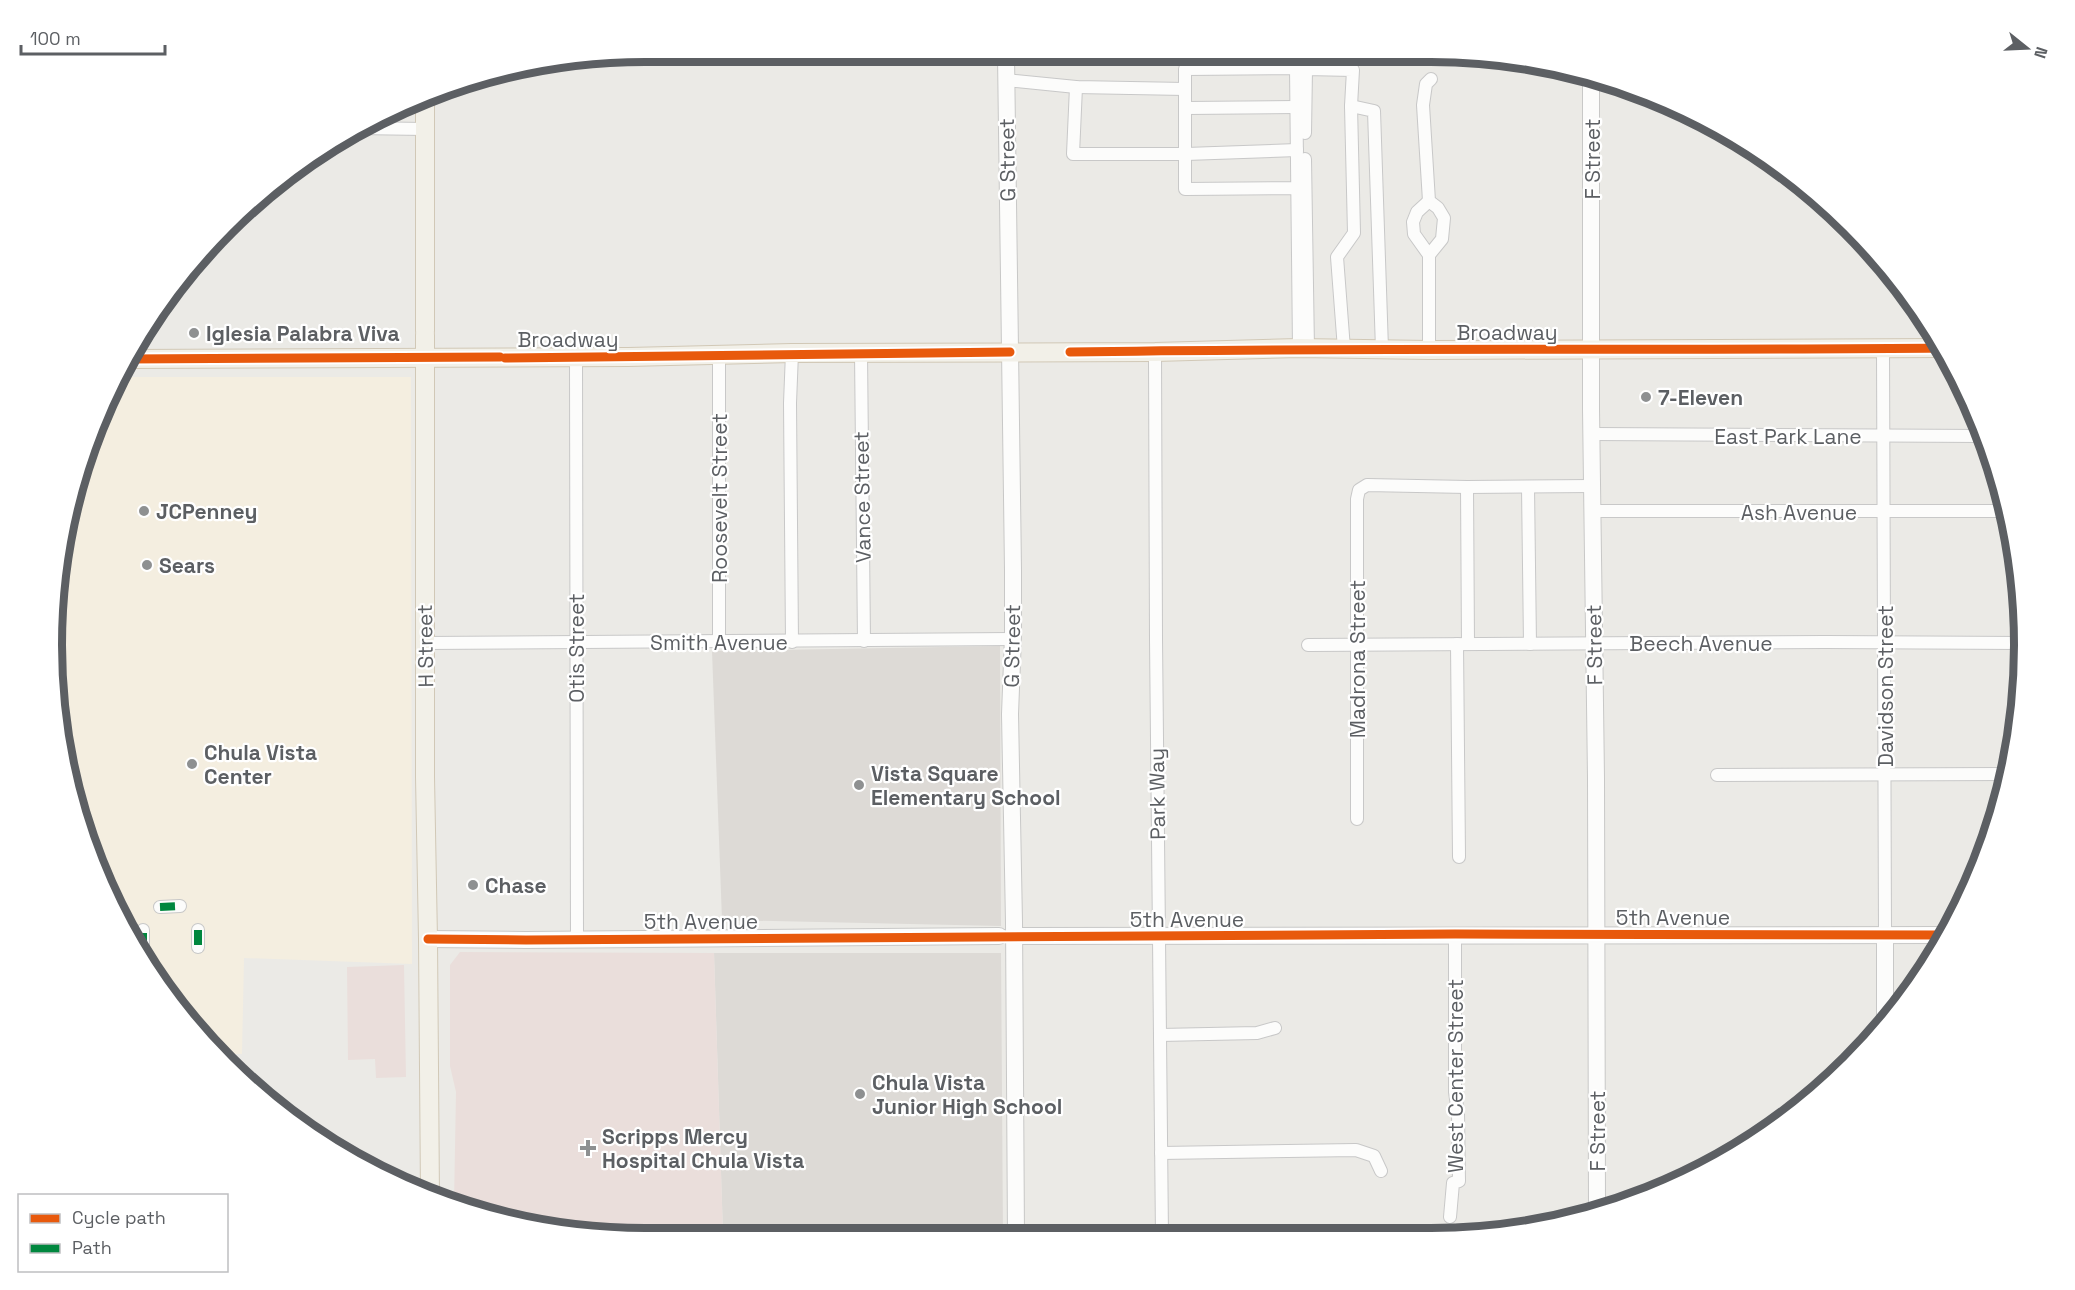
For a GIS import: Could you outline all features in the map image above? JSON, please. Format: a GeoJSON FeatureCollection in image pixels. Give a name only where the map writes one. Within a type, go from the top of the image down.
{"type":"FeatureCollection","features":[{"type":"Feature","properties":{"kind":"main road","name":"H Street"},"geometry":{"type":"LineString","coordinates":[[424,105],[426,643],[424,779],[429,939],[430,1187]]}},
{"type":"Feature","properties":{"kind":"main road","name":"Broadway"},"geometry":{"type":"LineString","coordinates":[[137,359],[576,357],[1303,349],[1932,348]]}},
{"type":"Feature","properties":{"kind":"street","name":"G Street"},"geometry":{"type":"LineString","coordinates":[[1006,62],[1013,639],[1007,936],[1016,1228]]}},
{"type":"Feature","properties":{"kind":"street"},"geometry":{"type":"LineString","coordinates":[[1296,188],[1185,189],[1185,69],[1296,68],[1296,188],[1303,349]]}},
{"type":"Feature","properties":{"kind":"street"},"geometry":{"type":"LineString","coordinates":[[1303,349],[1306,69],[1353,70],[1351,106],[1354,233],[1337,257],[1344,349]]}},
{"type":"Feature","properties":{"kind":"street"},"geometry":{"type":"LineString","coordinates":[[1429,255],[1442,239],[1444,218],[1438,208],[1429,201],[1423,105],[1426,84],[1431,79]]}},
{"type":"Feature","properties":{"kind":"street"},"geometry":{"type":"LineString","coordinates":[[1006,80],[1076,87],[1185,89]]}},
{"type":"Feature","properties":{"kind":"street","name":"F Street"},"geometry":{"type":"LineString","coordinates":[[1592,84],[1592,486],[1596,724],[1598,1204]]}},
{"type":"Feature","properties":{"kind":"street"},"geometry":{"type":"LineString","coordinates":[[1076,87],[1074,154],[1186,154],[1297,150]]}},
{"type":"Feature","properties":{"kind":"street"},"geometry":{"type":"LineString","coordinates":[[1186,108],[1296,106]]}},
{"type":"Feature","properties":{"kind":"street"},"geometry":{"type":"LineString","coordinates":[[1351,106],[1374,111],[1382,349]]}},
{"type":"Feature","properties":{"kind":"street"},"geometry":{"type":"LineString","coordinates":[[375,128],[425,129]]}},
{"type":"Feature","properties":{"kind":"street"},"geometry":{"type":"LineString","coordinates":[[1429,201],[1417,212],[1413,222],[1414,234],[1429,255],[1429,350]]}},
{"type":"Feature","properties":{"kind":"street","name":"Davidson Street"},"geometry":{"type":"LineString","coordinates":[[1883,349],[1885,1010]]}},
{"type":"Feature","properties":{"kind":"street","name":"Park Way"},"geometry":{"type":"LineString","coordinates":[[1155,352],[1162,1228]]}},
{"type":"Feature","properties":{"kind":"street"},"geometry":{"type":"LineString","coordinates":[[792,353],[790,403],[792,642]]}},
{"type":"Feature","properties":{"kind":"street","name":"Vance Street"},"geometry":{"type":"LineString","coordinates":[[861,353],[864,641]]}},
{"type":"Feature","properties":{"kind":"street","name":"Roosevelt Street"},"geometry":{"type":"LineString","coordinates":[[719,354],[719,641]]}},
{"type":"Feature","properties":{"kind":"street","name":"Otis Street"},"geometry":{"type":"LineString","coordinates":[[576,357],[578,939]]}},
{"type":"Feature","properties":{"kind":"street","name":"East Park Lane"},"geometry":{"type":"LineString","coordinates":[[1593,434],[1975,436]]}},
{"type":"Feature","properties":{"kind":"street","name":"Madrona Street"},"geometry":{"type":"LineString","coordinates":[[1357,819],[1357,499],[1359,490],[1367,485],[1467,487]]}},
{"type":"Feature","properties":{"kind":"street"},"geometry":{"type":"LineString","coordinates":[[1459,857],[1467,487],[1592,486]]}},
{"type":"Feature","properties":{"kind":"street"},"geometry":{"type":"LineString","coordinates":[[1528,487],[1530,644]]}},
{"type":"Feature","properties":{"kind":"street","name":"Ash Avenue"},"geometry":{"type":"LineString","coordinates":[[1593,512],[1998,511]]}},
{"type":"Feature","properties":{"kind":"street","name":"Smith Avenue"},"geometry":{"type":"LineString","coordinates":[[426,643],[1013,639]]}},
{"type":"Feature","properties":{"kind":"street","name":"Beech Avenue"},"geometry":{"type":"LineString","coordinates":[[1308,645],[2014,643]]}},
{"type":"Feature","properties":{"kind":"street"},"geometry":{"type":"LineString","coordinates":[[1717,775],[1999,774]]}},
{"type":"Feature","properties":{"kind":"street"},"geometry":{"type":"LineString","coordinates":[[160,907],[180,906]]}},
{"type":"Feature","properties":{"kind":"street"},"geometry":{"type":"LineString","coordinates":[[142,941],[143,930]]}},
{"type":"Feature","properties":{"kind":"street"},"geometry":{"type":"LineString","coordinates":[[198,930],[198,947]]}},
{"type":"Feature","properties":{"kind":"street","name":"5th Avenue"},"geometry":{"type":"LineString","coordinates":[[429,939],[1455,934],[1936,935]]}},
{"type":"Feature","properties":{"kind":"street","name":"West Center Street"},"geometry":{"type":"LineString","coordinates":[[1450,1217],[1453,1183],[1459,1181],[1458,1113],[1455,1084],[1455,934]]}},
{"type":"Feature","properties":{"kind":"street"},"geometry":{"type":"LineString","coordinates":[[1160,1035],[1257,1033],[1275,1028]]}},
{"type":"Feature","properties":{"kind":"street"},"geometry":{"type":"LineString","coordinates":[[1161,1153],[1356,1150],[1374,1156],[1381,1172]]}},
{"type":"Feature","properties":{"kind":"shaded area","name":"Chula Vista Center"},"geometry":{"type":"Polygon","coordinates":[[[127,377],[411,377],[412,964],[244,958],[242,1054],[228,1054],[206,1030],[160,969],[140,937],[106,868],[81,796],[66,721],[62,645],[66,569],[81,494],[92,457],[127,377]]]}},
{"type":"Feature","properties":{"kind":"shaded area","name":"Vista Square Elementary School"},"geometry":{"type":"Polygon","coordinates":[[[1000,646],[1001,926],[722,920],[712,651],[1000,646]]]}},
{"type":"Feature","properties":{"kind":"shaded area","name":"Scripps Mercy Hospital Chula Vista"},"geometry":{"type":"Polygon","coordinates":[[[460,952],[714,953],[723,1228],[645,1228],[569,1224],[494,1209],[454,1197],[456,1092],[450,1066],[450,965],[460,952]]]}},
{"type":"Feature","properties":{"kind":"shaded area","name":"Chula Vista Junior High School"},"geometry":{"type":"Polygon","coordinates":[[[714,953],[1001,953],[1003,1228],[723,1228],[714,953]]]}},
{"type":"Feature","properties":{"kind":"shaded area"},"geometry":{"type":"Polygon","coordinates":[[[404,965],[406,1077],[376,1078],[375,1059],[348,1060],[347,967],[404,965]]]}},
{"type":"Feature","properties":{"kind":"marked path"},"geometry":{"type":"LineString","coordinates":[[160,907],[180,906]]}},
{"type":"Feature","properties":{"kind":"marked path"},"geometry":{"type":"LineString","coordinates":[[143,930],[143,942]]}},
{"type":"Feature","properties":{"kind":"marked path"},"geometry":{"type":"LineString","coordinates":[[198,930],[198,947]]}},
{"type":"Feature","properties":{"kind":"cycle path"},"geometry":{"type":"LineString","coordinates":[[1070,352],[1932,348]]}},
{"type":"Feature","properties":{"kind":"cycle path"},"geometry":{"type":"LineString","coordinates":[[505,358],[1010,352]]}},
{"type":"Feature","properties":{"kind":"cycle path"},"geometry":{"type":"LineString","coordinates":[[137,359],[500,357]]}},
{"type":"Feature","properties":{"kind":"cycle path"},"geometry":{"type":"LineString","coordinates":[[428,939],[1455,934],[1936,935]]}},
{"type":"Feature","properties":{"kind":"place","name":"Iglesia Palabra Viva"},"geometry":{"type":"Point","coordinates":[194,333]}},
{"type":"Feature","properties":{"kind":"place","name":"7-Eleven"},"geometry":{"type":"Point","coordinates":[1646,397]}},
{"type":"Feature","properties":{"kind":"place","name":"JCPenney"},"geometry":{"type":"Point","coordinates":[144,511]}},
{"type":"Feature","properties":{"kind":"place","name":"Sears"},"geometry":{"type":"Point","coordinates":[147,565]}},
{"type":"Feature","properties":{"kind":"place","name":"Chula Vista Center"},"geometry":{"type":"Point","coordinates":[192,764]}},
{"type":"Feature","properties":{"kind":"place","name":"Vista Square Elementary School"},"geometry":{"type":"Point","coordinates":[859,785]}},
{"type":"Feature","properties":{"kind":"place","name":"Chase"},"geometry":{"type":"Point","coordinates":[473,885]}},
{"type":"Feature","properties":{"kind":"place","name":"Chula Vista Junior High School"},"geometry":{"type":"Point","coordinates":[860,1094]}},
{"type":"Feature","properties":{"kind":"place","name":"Scripps Mercy Hospital Chula Vista"},"geometry":{"type":"Point","coordinates":[588,1148]}}]}
